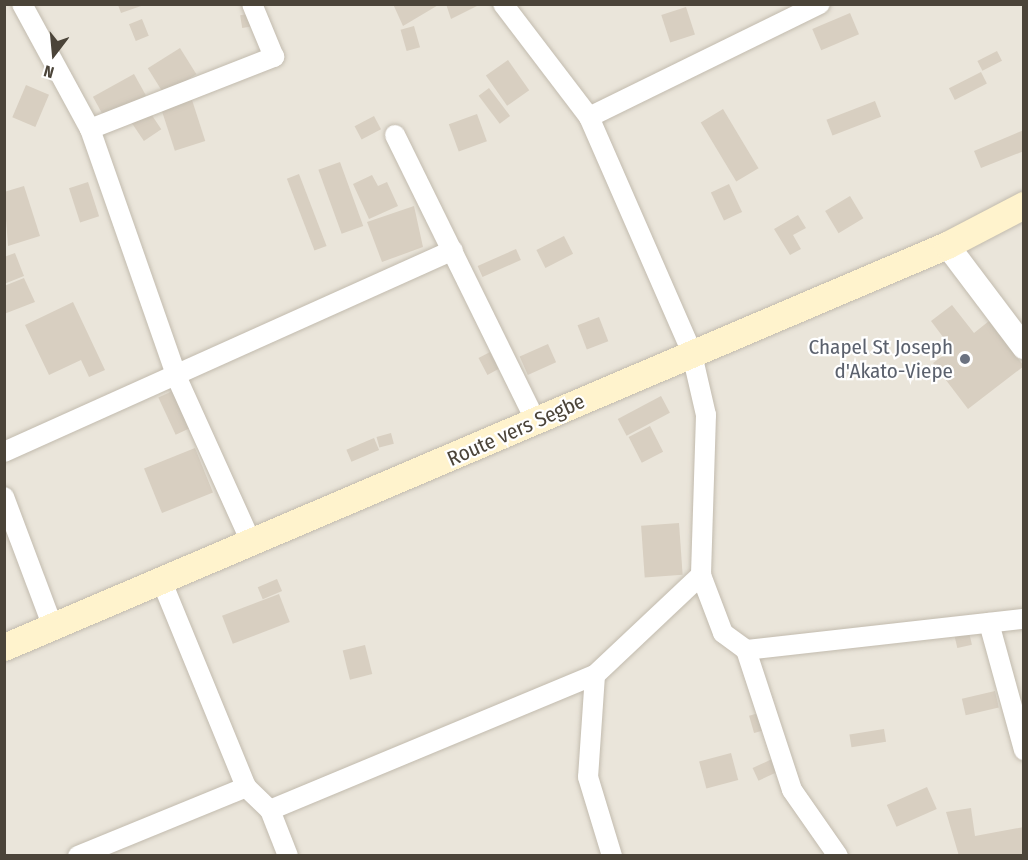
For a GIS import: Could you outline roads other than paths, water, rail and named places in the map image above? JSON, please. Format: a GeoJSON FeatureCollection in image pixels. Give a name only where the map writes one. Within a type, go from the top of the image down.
{"type":"FeatureCollection","features":[{"type":"Feature","properties":{"kind":"main road","name":"Route vers Segbe"},"geometry":{"type":"LineString","coordinates":[[4,647],[536,422],[691,350],[947,245],[1023,205]]}},
{"type":"Feature","properties":{"kind":"street"},"geometry":{"type":"LineString","coordinates":[[22,4],[90,129],[177,378],[252,544]]}},
{"type":"Feature","properties":{"kind":"street"},"geometry":{"type":"LineString","coordinates":[[90,129],[274,57],[252,4]]}},
{"type":"Feature","properties":{"kind":"street"},"geometry":{"type":"LineString","coordinates":[[503,4],[589,117],[691,350],[706,415],[702,575],[723,633],[746,650],[792,790],[838,855]]}},
{"type":"Feature","properties":{"kind":"street"},"geometry":{"type":"LineString","coordinates":[[589,117],[820,4]]}},
{"type":"Feature","properties":{"kind":"street"},"geometry":{"type":"LineString","coordinates":[[395,135],[536,422]]}},
{"type":"Feature","properties":{"kind":"street"},"geometry":{"type":"LineString","coordinates":[[947,245],[1023,347]]}},
{"type":"Feature","properties":{"kind":"street"},"geometry":{"type":"LineString","coordinates":[[4,452],[177,378],[453,250]]}},
{"type":"Feature","properties":{"kind":"street"},"geometry":{"type":"LineString","coordinates":[[4,496],[52,626]]}},
{"type":"Feature","properties":{"kind":"street"},"geometry":{"type":"LineString","coordinates":[[270,810],[595,675],[702,575]]}},
{"type":"Feature","properties":{"kind":"street"},"geometry":{"type":"LineString","coordinates":[[162,582],[246,787],[270,810],[288,855]]}},
{"type":"Feature","properties":{"kind":"street"},"geometry":{"type":"LineString","coordinates":[[746,650],[1023,619]]}},
{"type":"Feature","properties":{"kind":"street"},"geometry":{"type":"LineString","coordinates":[[989,623],[1023,750]]}},
{"type":"Feature","properties":{"kind":"street"},"geometry":{"type":"LineString","coordinates":[[595,675],[588,777],[612,855]]}},
{"type":"Feature","properties":{"kind":"street"},"geometry":{"type":"LineString","coordinates":[[78,855],[246,787]]}},
{"type":"Feature","properties":{"kind":"place","name":"Chapel St Joseph d'Akato-Viepe"},"geometry":{"type":"Point","coordinates":[965,359]}}]}
